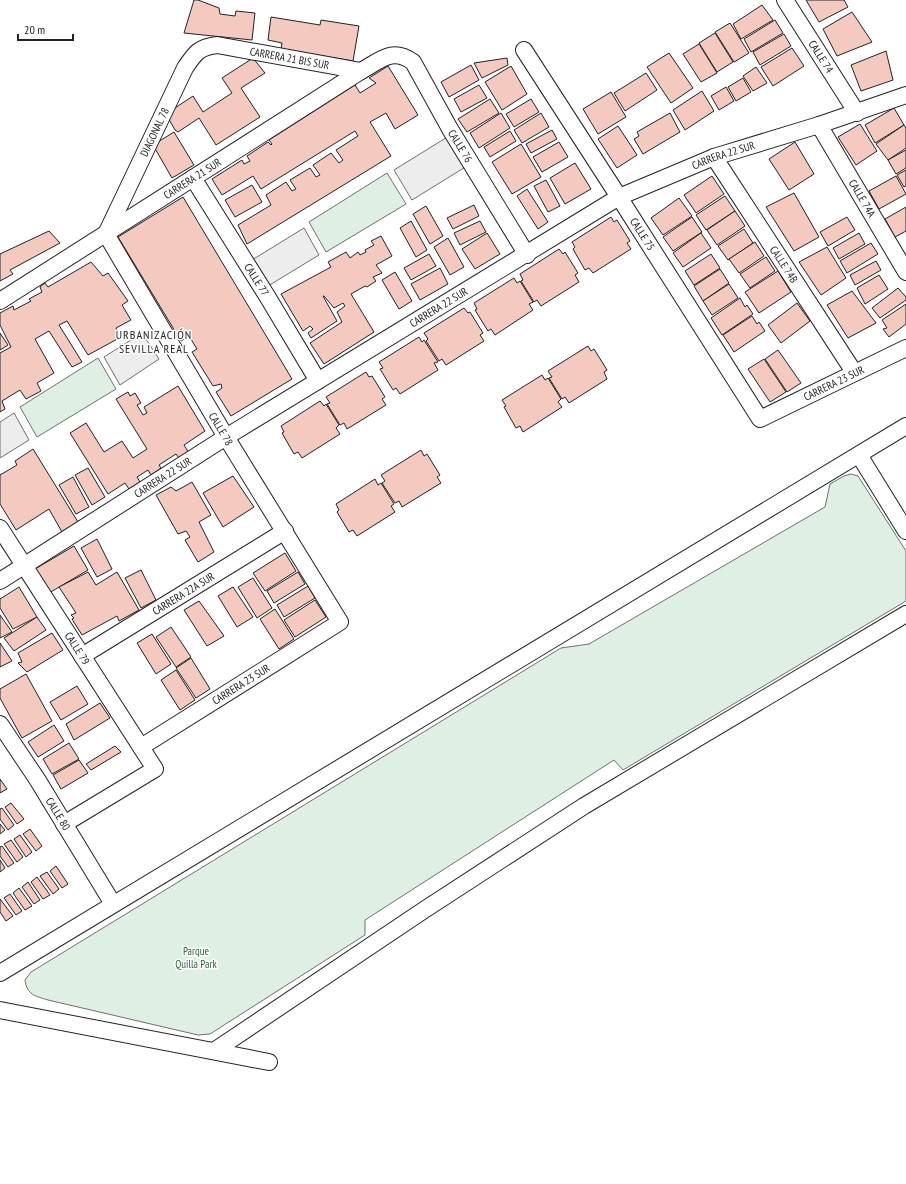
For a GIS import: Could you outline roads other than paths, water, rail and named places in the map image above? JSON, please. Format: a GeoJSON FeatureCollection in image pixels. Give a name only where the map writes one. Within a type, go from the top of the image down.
{"type":"FeatureCollection","features":[{"type":"Feature","properties":{"kind":"street","name":"CALLE 74"},"geometry":{"type":"LineString","coordinates":[[785,0],[857,113]]}},
{"type":"Feature","properties":{"kind":"street","name":"CARRERA 21 BIS SUR"},"geometry":{"type":"LineString","coordinates":[[217,45],[361,71]]}},
{"type":"Feature","properties":{"kind":"street","name":"DIAGONAL 78"},"geometry":{"type":"LineString","coordinates":[[106,234],[185,68],[196,52],[208,46],[217,45]]}},
{"type":"Feature","properties":{"kind":"street","name":"CALLE 75"},"geometry":{"type":"LineString","coordinates":[[524,50],[760,419]]}},
{"type":"Feature","properties":{"kind":"street","name":"CALLE 76"},"geometry":{"type":"LineString","coordinates":[[385,57],[395,54],[405,56],[413,62],[450,129],[527,255]]}},
{"type":"Feature","properties":{"kind":"street","name":"CARRERA 21 SUR"},"geometry":{"type":"LineString","coordinates":[[0,301],[385,57]]}},
{"type":"Feature","properties":{"kind":"street","name":"CARRERA 22 SUR"},"geometry":{"type":"LineString","coordinates":[[0,581],[226,437],[527,255],[619,197],[714,157],[820,125],[906,95]]}},
{"type":"Feature","properties":{"kind":"street","name":"CALLE 74A"},"geometry":{"type":"LineString","coordinates":[[820,125],[906,272]]}},
{"type":"Feature","properties":{"kind":"street","name":"CALLE 74B"},"geometry":{"type":"LineString","coordinates":[[714,157],[854,372]]}},
{"type":"Feature","properties":{"kind":"street","name":"CALLE 77"},"geometry":{"type":"LineString","coordinates":[[193,178],[267,296],[318,382]]}},
{"type":"Feature","properties":{"kind":"street","name":"CALLE 78"},"geometry":{"type":"LineString","coordinates":[[106,234],[226,437],[340,622]]}},
{"type":"Feature","properties":{"kind":"street","name":"CARRERA 23 SUR"},"geometry":{"type":"LineString","coordinates":[[760,419],[906,348]]}},
{"type":"Feature","properties":{"kind":"street"},"geometry":{"type":"LineString","coordinates":[[0,973],[906,426]]}},
{"type":"Feature","properties":{"kind":"street"},"geometry":{"type":"LineString","coordinates":[[858,455],[906,531]]}},
{"type":"Feature","properties":{"kind":"street","name":"CALLE 79"},"geometry":{"type":"LineString","coordinates":[[0,528],[155,769],[64,824]]}},
{"type":"Feature","properties":{"kind":"street","name":"CARRERA 22A SUR"},"geometry":{"type":"LineString","coordinates":[[82,656],[285,531]]}},
{"type":"Feature","properties":{"kind":"street"},"geometry":{"type":"LineString","coordinates":[[214,1051],[424,910],[584,806],[906,614]]}},
{"type":"Feature","properties":{"kind":"street","name":"CARRERA 23 SUR"},"geometry":{"type":"LineString","coordinates":[[141,747],[340,622]]}},
{"type":"Feature","properties":{"kind":"street","name":"CALLE 80"},"geometry":{"type":"LineString","coordinates":[[0,724],[37,779],[113,904]]}},
{"type":"Feature","properties":{"kind":"street"},"geometry":{"type":"LineString","coordinates":[[0,1010],[269,1062]]}},
{"type":"Feature","properties":{"kind":"district","name":"URBANIZACIÓN SEVILLA REAL"},"geometry":{"type":"Point","coordinates":[154,341]}},
{"type":"Feature","properties":{"kind":"park label","name":"Parque Quilla Park"},"geometry":{"type":"Point","coordinates":[196,957]}}]}
